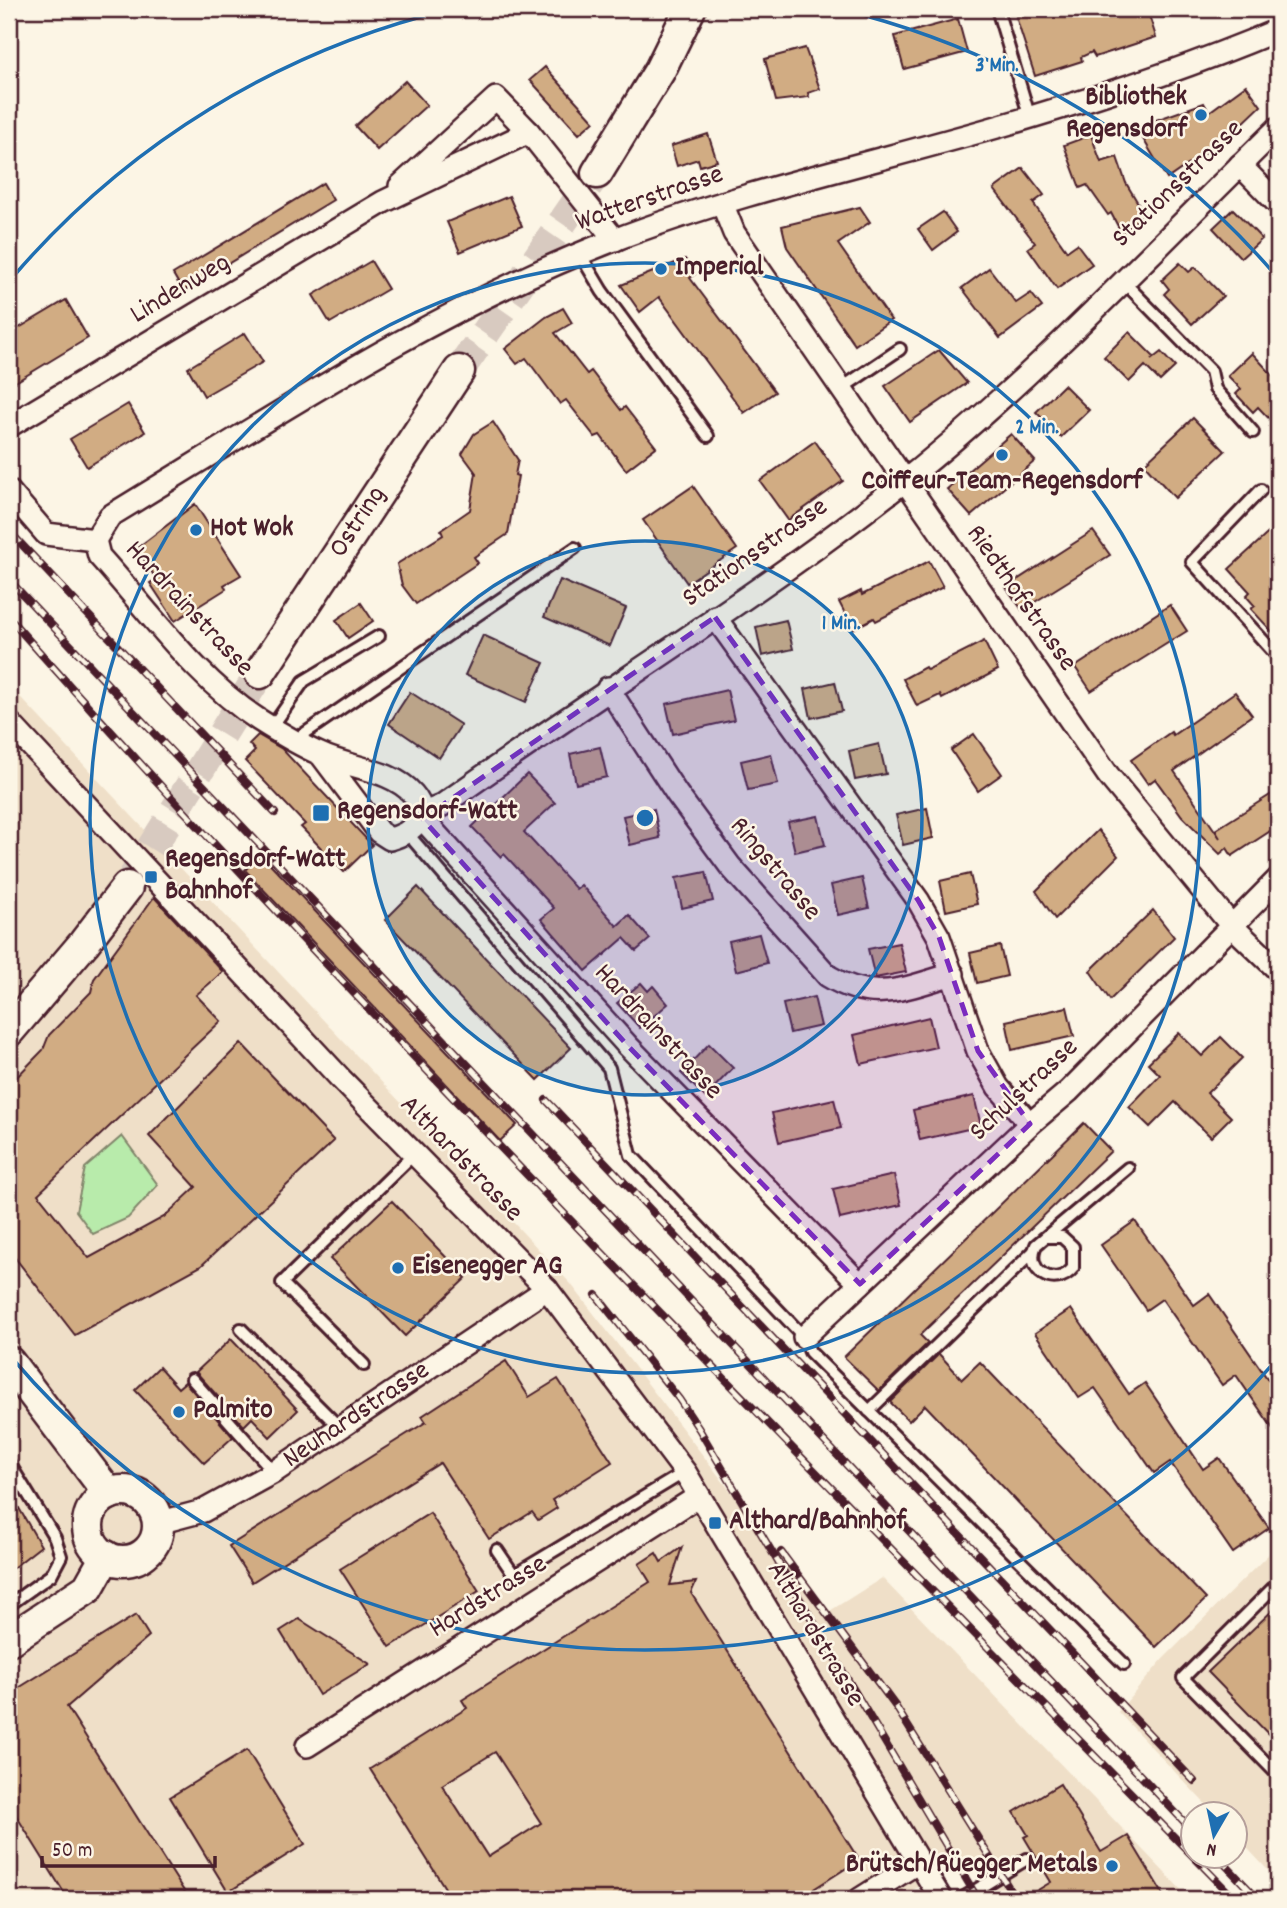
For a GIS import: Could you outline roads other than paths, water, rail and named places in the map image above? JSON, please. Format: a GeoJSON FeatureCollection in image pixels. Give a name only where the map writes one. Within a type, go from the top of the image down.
{"type":"FeatureCollection","features":[{"type":"Feature","properties":{"kind":"main road"},"geometry":{"type":"LineString","coordinates":[[597,173],[649,90],[690,9]]}},
{"type":"Feature","properties":{"kind":"main road","name":"Ostring"},"geometry":{"type":"LineString","coordinates":[[260,673],[459,371]]}},
{"type":"Feature","properties":{"kind":"main road"},"geometry":{"type":"LineString","coordinates":[[9,1031],[84,943],[127,887]]}},
{"type":"Feature","properties":{"kind":"main road"},"geometry":{"type":"LineString","coordinates":[[13,1375],[109,1494]]}},
{"type":"Feature","properties":{"kind":"main road"},"geometry":{"type":"LineString","coordinates":[[120,1491],[141,1496],[156,1512],[158,1523],[153,1544],[137,1558],[116,1560],[106,1556],[91,1540],[89,1530],[93,1509],[109,1494],[120,1491]]}},
{"type":"Feature","properties":{"kind":"main road"},"geometry":{"type":"LineString","coordinates":[[9,1640],[88,1588],[106,1556]]}},
{"type":"Feature","properties":{"kind":"street","name":"Watterstrasse"},"geometry":{"type":"LineString","coordinates":[[95,540],[110,516],[352,369],[499,290],[580,254],[722,203],[1030,118],[1175,71],[1278,30]]}},
{"type":"Feature","properties":{"kind":"street","name":"Lindenweg"},"geometry":{"type":"LineString","coordinates":[[9,426],[383,202],[529,132],[496,98],[383,202]]}},
{"type":"Feature","properties":{"kind":"street","name":"Stationsstrasse"},"geometry":{"type":"LineString","coordinates":[[419,815],[440,806],[715,617],[835,534],[904,481],[995,403],[1278,128]]}},
{"type":"Feature","properties":{"kind":"street"},"geometry":{"type":"LineString","coordinates":[[529,132],[615,240]]}},
{"type":"Feature","properties":{"kind":"street"},"geometry":{"type":"LineString","coordinates":[[1240,165],[1278,204]]}},
{"type":"Feature","properties":{"kind":"street","name":"Riedthofstrasse"},"geometry":{"type":"LineString","coordinates":[[722,203],[734,233],[1108,775],[1231,925],[1278,970]]}},
{"type":"Feature","properties":{"kind":"street"},"geometry":{"type":"LineString","coordinates":[[9,491],[46,534],[95,540]]}},
{"type":"Feature","properties":{"kind":"street","name":"Hardrainstrasse"},"geometry":{"type":"LineString","coordinates":[[95,540],[99,556],[219,690],[272,727],[321,755],[397,783],[413,794],[419,815],[628,1046],[860,1284]]}},
{"type":"Feature","properties":{"kind":"street"},"geometry":{"type":"LineString","coordinates":[[715,617],[918,900],[939,937],[978,1051],[998,1087],[1030,1124]]}},
{"type":"Feature","properties":{"kind":"street","name":"Ringstrasse"},"geometry":{"type":"LineString","coordinates":[[608,688],[677,794],[730,866],[828,976],[846,987],[885,993],[953,974]]}},
{"type":"Feature","properties":{"kind":"street","name":"Althardstrasse"},"geometry":{"type":"LineString","coordinates":[[9,722],[183,912],[547,1289],[685,1472],[941,1899]]}},
{"type":"Feature","properties":{"kind":"street","name":"Hardrainstrasse"},"geometry":{"type":"LineString","coordinates":[[321,755],[379,832],[390,839],[408,834]]}},
{"type":"Feature","properties":{"kind":"street"},"geometry":{"type":"LineString","coordinates":[[408,834],[417,824],[419,815]]}},
{"type":"Feature","properties":{"kind":"street","name":"Schulstrasse"},"geometry":{"type":"LineString","coordinates":[[804,1337],[1030,1124],[1069,1091],[1278,879]]}},
{"type":"Feature","properties":{"kind":"street","name":"Neuhardstrasse"},"geometry":{"type":"LineString","coordinates":[[158,1523],[203,1510],[274,1472],[547,1289]]}},
{"type":"Feature","properties":{"kind":"street","name":"Hardstrasse"},"geometry":{"type":"LineString","coordinates":[[307,1746],[699,1496]]}},
{"type":"Feature","properties":{"kind":"street"},"geometry":{"type":"LineString","coordinates":[[860,1899],[917,1863]]}},
{"type":"Feature","properties":{"kind":"lane"},"geometry":{"type":"LineString","coordinates":[[997,9],[1030,118]]}},
{"type":"Feature","properties":{"kind":"lane"},"geometry":{"type":"LineString","coordinates":[[580,254],[602,291],[708,436]]}},
{"type":"Feature","properties":{"kind":"lane"},"geometry":{"type":"LineString","coordinates":[[1122,280],[1212,371],[1215,389],[1253,432]]}},
{"type":"Feature","properties":{"kind":"lane"},"geometry":{"type":"LineString","coordinates":[[842,388],[900,349]]}},
{"type":"Feature","properties":{"kind":"lane"},"geometry":{"type":"LineString","coordinates":[[1261,490],[1192,562],[1278,657]]}},
{"type":"Feature","properties":{"kind":"lane"},"geometry":{"type":"LineString","coordinates":[[295,740],[575,548]]}},
{"type":"Feature","properties":{"kind":"lane"},"geometry":{"type":"LineString","coordinates":[[272,727],[304,681],[379,636]]}},
{"type":"Feature","properties":{"kind":"lane"},"geometry":{"type":"LineString","coordinates":[[408,834],[609,1068],[631,1155],[804,1337],[810,1352],[1124,1664]]}},
{"type":"Feature","properties":{"kind":"lane"},"geometry":{"type":"LineString","coordinates":[[364,1365],[282,1283],[415,1153]]}},
{"type":"Feature","properties":{"kind":"lane"},"geometry":{"type":"LineString","coordinates":[[869,1411],[1033,1251],[1128,1168]]}},
{"type":"Feature","properties":{"kind":"lane"},"geometry":{"type":"LineString","coordinates":[[1033,1251],[1034,1264],[1042,1275],[1055,1279],[1068,1274],[1075,1261],[1073,1247],[1062,1237],[1048,1237]]}},
{"type":"Feature","properties":{"kind":"lane"},"geometry":{"type":"LineString","coordinates":[[241,1329],[340,1428]]}},
{"type":"Feature","properties":{"kind":"lane"},"geometry":{"type":"LineString","coordinates":[[192,1379],[274,1472]]}},
{"type":"Feature","properties":{"kind":"lane"},"geometry":{"type":"LineString","coordinates":[[9,1463],[55,1538],[61,1556],[51,1575],[9,1605]]}},
{"type":"Feature","properties":{"kind":"lane"},"geometry":{"type":"LineString","coordinates":[[498,1550],[514,1575],[685,1472]]}},
{"type":"Feature","properties":{"kind":"lane"},"geometry":{"type":"LineString","coordinates":[[1278,1583],[1183,1678],[1278,1775]]}},
{"type":"Feature","properties":{"kind":"lane"},"geometry":{"type":"LineString","coordinates":[[961,1899],[1027,1859]]}},
{"type":"Feature","properties":{"kind":"tunnel"},"geometry":{"type":"LineString","coordinates":[[459,371],[596,174]]}},
{"type":"Feature","properties":{"kind":"tunnel"},"geometry":{"type":"LineString","coordinates":[[127,887],[260,673]]}},
{"type":"Feature","properties":{"kind":"railway"},"geometry":{"type":"LineString","coordinates":[[9,531],[275,813]]}},
{"type":"Feature","properties":{"kind":"railway"},"geometry":{"type":"LineString","coordinates":[[9,580],[1178,1815]]}},
{"type":"Feature","properties":{"kind":"railway"},"geometry":{"type":"LineString","coordinates":[[9,618],[308,945],[460,1106],[1235,1899]]}},
{"type":"Feature","properties":{"kind":"railway"},"geometry":{"type":"LineString","coordinates":[[546,1100],[1194,1781]]}},
{"type":"Feature","properties":{"kind":"railway"},"geometry":{"type":"LineString","coordinates":[[596,1295],[679,1399],[699,1429],[978,1899]]}},
{"type":"Feature","properties":{"kind":"railway"},"geometry":{"type":"LineString","coordinates":[[781,1552],[896,1707],[1016,1899]]}},
{"type":"Feature","properties":{"kind":"railway"},"geometry":{"type":"LineString","coordinates":[[1230,1870],[1258,1899]]}},
{"type":"Feature","properties":{"kind":"place","name":"Bibliothek Regensdorf"},"geometry":{"type":"Point","coordinates":[1201,115]}},
{"type":"Feature","properties":{"kind":"place","name":"Imperial"},"geometry":{"type":"Point","coordinates":[661,269]}},
{"type":"Feature","properties":{"kind":"place","name":"Coiffeur-Team-Regensdorf"},"geometry":{"type":"Point","coordinates":[1002,455]}},
{"type":"Feature","properties":{"kind":"place","name":"Hot Wok"},"geometry":{"type":"Point","coordinates":[196,530]}},
{"type":"Feature","properties":{"kind":"place","name":"Regensdorf-Watt"},"geometry":{"type":"Point","coordinates":[321,813]}},
{"type":"Feature","properties":{"kind":"place","name":"Regensdorf-Watt Bahnhof"},"geometry":{"type":"Point","coordinates":[151,877]}},
{"type":"Feature","properties":{"kind":"place","name":"Eisenegger AG"},"geometry":{"type":"Point","coordinates":[398,1268]}},
{"type":"Feature","properties":{"kind":"place","name":"Palmito"},"geometry":{"type":"Point","coordinates":[179,1412]}},
{"type":"Feature","properties":{"kind":"place","name":"Althard/Bahnhof"},"geometry":{"type":"Point","coordinates":[715,1523]}},
{"type":"Feature","properties":{"kind":"place","name":"Brütsch/Rüegger Metals"},"geometry":{"type":"Point","coordinates":[1112,1866]}}]}
